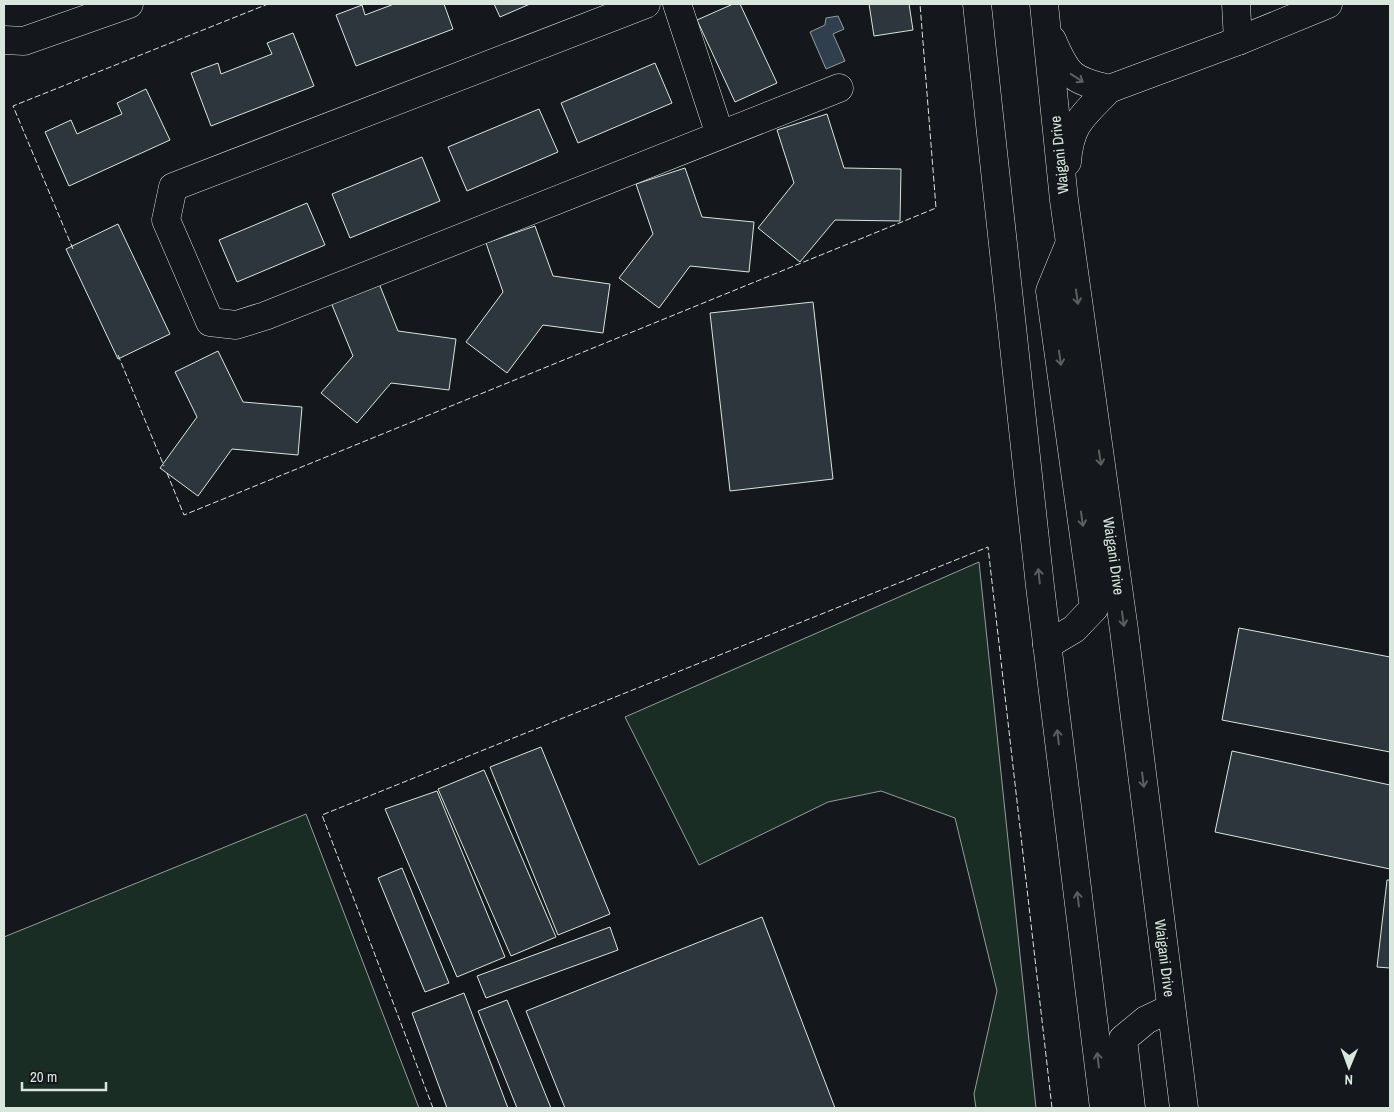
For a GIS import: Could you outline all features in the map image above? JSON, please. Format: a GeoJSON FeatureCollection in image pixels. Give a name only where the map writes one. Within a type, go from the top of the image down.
{"type":"FeatureCollection","features":[{"type":"Feature","properties":{"kind":"main road"},"geometry":{"type":"LineString","coordinates":[[4,40],[24,41],[129,4]]}},
{"type":"Feature","properties":{"kind":"main road"},"geometry":{"type":"LineString","coordinates":[[646,4],[173,187],[166,220],[210,322],[236,325],[264,316],[840,88]]}},
{"type":"Feature","properties":{"kind":"main road"},"geometry":{"type":"LineString","coordinates":[[677,4],[720,135]]}},
{"type":"Feature","properties":{"kind":"main road"},"geometry":{"type":"LineString","coordinates":[[977,4],[1047,645],[1104,1108]]}},
{"type":"Feature","properties":{"kind":"main road"},"geometry":{"type":"LineString","coordinates":[[1236,4],[1238,41]]}},
{"type":"Feature","properties":{"kind":"main road"},"geometry":{"type":"LineString","coordinates":[[1064,200],[1068,141],[1076,123],[1109,90],[1238,41],[1328,4]]}},
{"type":"Feature","properties":{"kind":"main road"},"geometry":{"type":"LineString","coordinates":[[1044,13],[1064,69],[1080,82],[1109,90]]}},
{"type":"Feature","properties":{"kind":"main road","name":"Waigani Drive"},"geometry":{"type":"LineString","coordinates":[[1044,13],[1064,200],[1124,630],[1184,1108]]}},
{"type":"Feature","properties":{"kind":"main road"},"geometry":{"type":"LineString","coordinates":[[1047,645],[1074,629],[1094,608],[1050,291],[1070,244]]}},
{"type":"Feature","properties":{"kind":"main road"},"geometry":{"type":"LineString","coordinates":[[1131,1108],[1123,1039],[1146,1020],[1171,1008]]}},
{"type":"Feature","properties":{"kind":"green space"},"geometry":{"type":"Polygon","coordinates":[[[979,562],[1036,1108],[976,1108],[974,1094],[997,991],[955,818],[881,791],[828,802],[699,865],[625,717],[979,562]]]}},
{"type":"Feature","properties":{"kind":"green space"},"geometry":{"type":"Polygon","coordinates":[[[306,814],[419,1108],[4,1108],[4,937],[306,814]]]}},
{"type":"Feature","properties":{"kind":"water"},"geometry":{"type":"Polygon","coordinates":[[[838,16],[844,29],[833,34],[845,61],[826,69],[810,32],[825,25],[826,18],[838,16]]]}},
{"type":"Feature","properties":{"kind":"building"},"geometry":{"type":"Polygon","coordinates":[[[394,4],[444,4],[453,29],[356,66],[336,15],[362,5],[365,15],[394,4]]]}},
{"type":"Feature","properties":{"kind":"building"},"geometry":{"type":"Polygon","coordinates":[[[494,4],[530,4],[500,17],[494,4]]]}},
{"type":"Feature","properties":{"kind":"building"},"geometry":{"type":"Polygon","coordinates":[[[733,4],[740,4],[777,83],[735,102],[697,20],[733,4]]]}},
{"type":"Feature","properties":{"kind":"building"},"geometry":{"type":"Polygon","coordinates":[[[869,4],[909,4],[913,30],[874,36],[869,4]]]}},
{"type":"Feature","properties":{"kind":"building"},"geometry":{"type":"Polygon","coordinates":[[[293,33],[314,86],[211,126],[191,73],[218,63],[221,74],[272,54],[267,43],[293,33]]]}},
{"type":"Feature","properties":{"kind":"building"},"geometry":{"type":"Polygon","coordinates":[[[655,63],[672,103],[578,143],[561,103],[655,63]]]}},
{"type":"Feature","properties":{"kind":"building"},"geometry":{"type":"Polygon","coordinates":[[[146,89],[170,140],[69,186],[45,132],[71,120],[77,134],[122,114],[117,103],[146,89]]]}},
{"type":"Feature","properties":{"kind":"building"},"geometry":{"type":"Polygon","coordinates":[[[539,109],[558,152],[467,191],[448,147],[539,109]]]}},
{"type":"Feature","properties":{"kind":"building"},"geometry":{"type":"Polygon","coordinates":[[[827,114],[844,168],[901,169],[900,221],[835,220],[800,262],[758,228],[794,183],[777,130],[827,114]]]}},
{"type":"Feature","properties":{"kind":"building"},"geometry":{"type":"Polygon","coordinates":[[[422,157],[440,201],[350,238],[332,194],[422,157]]]}},
{"type":"Feature","properties":{"kind":"building"},"geometry":{"type":"Polygon","coordinates":[[[685,168],[702,217],[754,222],[749,272],[690,266],[659,308],[619,278],[653,234],[636,184],[685,168]]]}},
{"type":"Feature","properties":{"kind":"building"},"geometry":{"type":"Polygon","coordinates":[[[307,203],[325,245],[237,282],[219,240],[307,203]]]}},
{"type":"Feature","properties":{"kind":"building"},"geometry":{"type":"Polygon","coordinates":[[[118,224],[170,334],[118,359],[66,249],[118,224]]]}},
{"type":"Feature","properties":{"kind":"building"},"geometry":{"type":"Polygon","coordinates":[[[535,226],[553,276],[610,284],[603,333],[543,325],[507,373],[466,342],[503,292],[486,243],[535,226]]]}},
{"type":"Feature","properties":{"kind":"building"},"geometry":{"type":"Polygon","coordinates":[[[378,281],[398,331],[456,339],[449,390],[391,383],[357,423],[321,393],[353,356],[330,300],[378,281]]]}},
{"type":"Feature","properties":{"kind":"building"},"geometry":{"type":"Polygon","coordinates":[[[813,302],[833,479],[730,491],[710,313],[813,302]]]}},
{"type":"Feature","properties":{"kind":"building"},"geometry":{"type":"Polygon","coordinates":[[[218,351],[243,402],[302,407],[298,455],[232,449],[198,496],[160,468],[197,417],[175,372],[218,351]]]}},
{"type":"Feature","properties":{"kind":"building"},"geometry":{"type":"Polygon","coordinates":[[[1239,628],[1390,657],[1390,752],[1222,720],[1239,628]]]}},
{"type":"Feature","properties":{"kind":"building"},"geometry":{"type":"Polygon","coordinates":[[[541,747],[610,914],[558,935],[490,767],[541,747]]]}},
{"type":"Feature","properties":{"kind":"building"},"geometry":{"type":"Polygon","coordinates":[[[1232,751],[1390,785],[1390,869],[1215,832],[1232,751]]]}},
{"type":"Feature","properties":{"kind":"building"},"geometry":{"type":"Polygon","coordinates":[[[484,770],[556,937],[511,956],[438,789],[484,770]]]}},
{"type":"Feature","properties":{"kind":"building"},"geometry":{"type":"Polygon","coordinates":[[[437,791],[505,957],[457,977],[385,809],[437,791]]]}},
{"type":"Feature","properties":{"kind":"building"},"geometry":{"type":"Polygon","coordinates":[[[402,868],[449,983],[425,992],[378,878],[402,868]]]}},
{"type":"Feature","properties":{"kind":"building"},"geometry":{"type":"Polygon","coordinates":[[[1387,880],[1390,880],[1390,968],[1377,967],[1387,880]]]}},
{"type":"Feature","properties":{"kind":"building"},"geometry":{"type":"Polygon","coordinates":[[[762,917],[835,1108],[565,1108],[526,1011],[762,917]]]}},
{"type":"Feature","properties":{"kind":"building"},"geometry":{"type":"Polygon","coordinates":[[[610,927],[618,950],[486,998],[477,976],[610,927]]]}},
{"type":"Feature","properties":{"kind":"building"},"geometry":{"type":"Polygon","coordinates":[[[464,993],[508,1108],[447,1108],[412,1013],[464,993]]]}},
{"type":"Feature","properties":{"kind":"building"},"geometry":{"type":"Polygon","coordinates":[[[507,1000],[551,1108],[517,1108],[478,1011],[507,1000]]]}},
{"type":"Feature","properties":{"kind":"fence"},"geometry":{"type":"LineString","coordinates":[[73,249],[13,106],[268,4]]}},
{"type":"Feature","properties":{"kind":"fence"},"geometry":{"type":"LineString","coordinates":[[167,473],[184,515],[936,208],[920,4]]}},
{"type":"Feature","properties":{"kind":"fence"},"geometry":{"type":"LineString","coordinates":[[118,355],[164,466]]}},
{"type":"Feature","properties":{"kind":"fence"},"geometry":{"type":"LineString","coordinates":[[433,1108],[322,815],[988,547],[1052,1108]]}}]}
